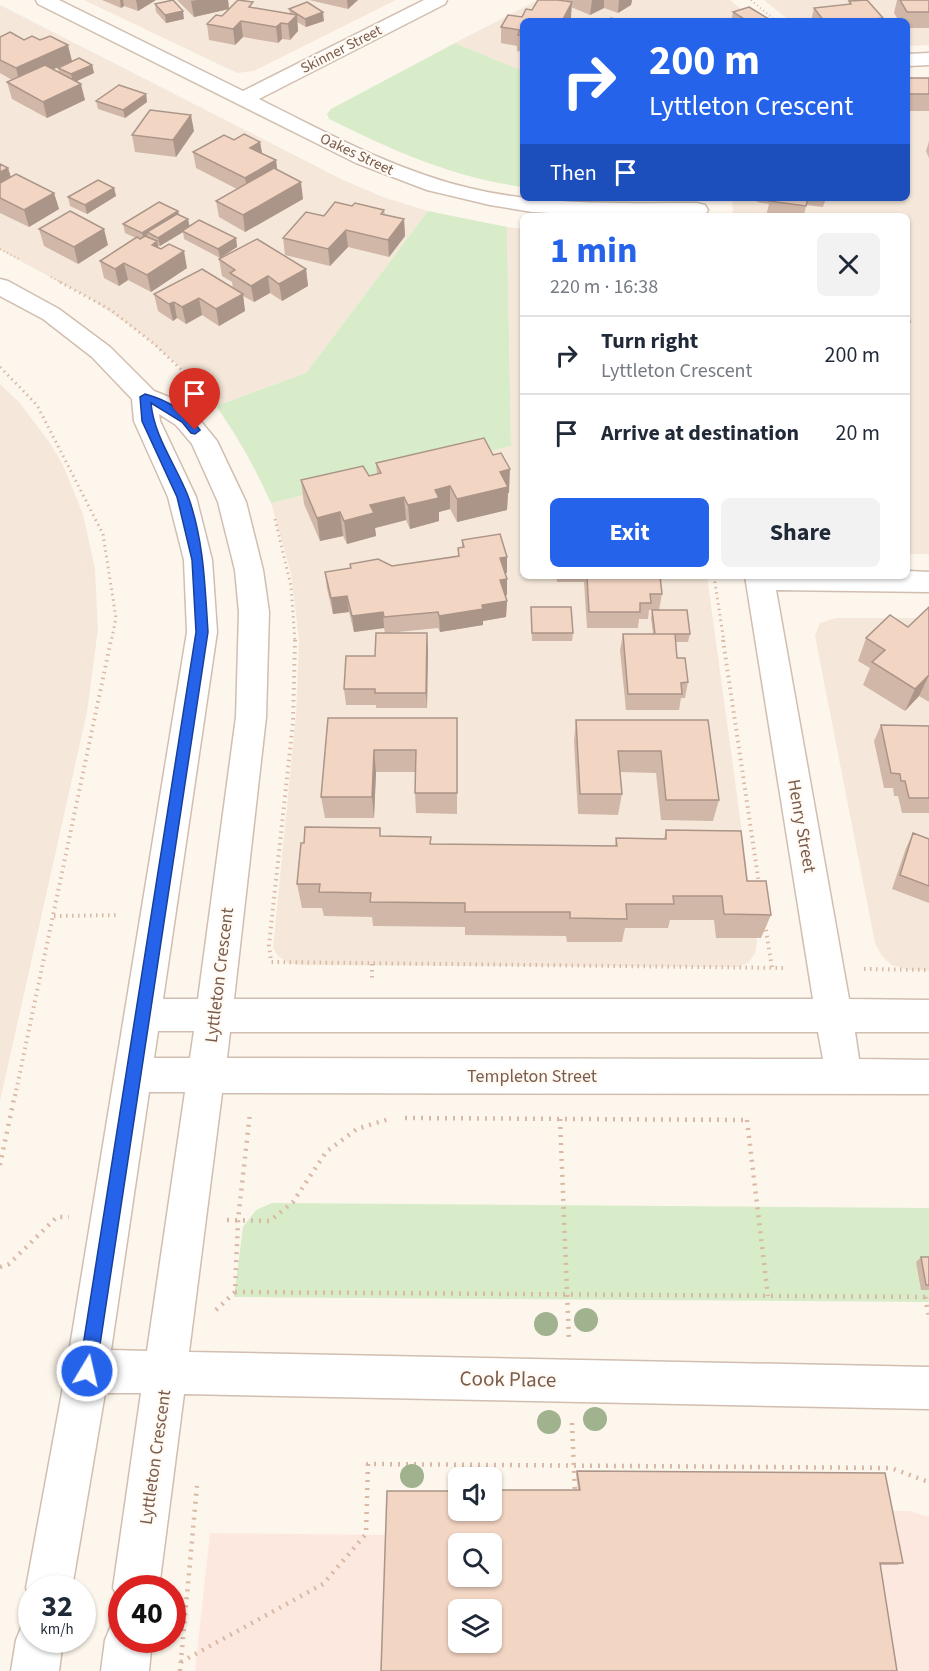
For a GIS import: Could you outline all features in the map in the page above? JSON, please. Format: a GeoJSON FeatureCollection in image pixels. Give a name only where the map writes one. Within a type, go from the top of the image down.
{"type":"FeatureCollection","features":[{"type":"Feature","properties":{"kind":"street","name":"Oakes Street"},"geometry":{"type":"LineString","coordinates":[[45,0],[363,159],[445,189],[507,202],[573,209],[698,208]]}},
{"type":"Feature","properties":{"kind":"street","name":"Skinner Street"},"geometry":{"type":"LineString","coordinates":[[243,99],[438,0]]}},
{"type":"Feature","properties":{"kind":"street"},"geometry":{"type":"LineString","coordinates":[[910,60],[929,59]]}},
{"type":"Feature","properties":{"kind":"street","name":"Lyttleton Crescent"},"geometry":{"type":"LineString","coordinates":[[0,286],[51,314],[101,352],[145,397],[160,403],[185,419],[204,441],[231,502],[249,570],[254,612],[251,717],[167,1373],[138,1575]]}},
{"type":"Feature","properties":{"kind":"street"},"geometry":{"type":"LineString","coordinates":[[51,1575],[135,1075],[202,632],[198,560],[182,497],[147,421],[145,397]]}},
{"type":"Feature","properties":{"kind":"street","name":"Henry Street"},"geometry":{"type":"LineString","coordinates":[[760,579],[844,1077]]}},
{"type":"Feature","properties":{"kind":"street"},"geometry":{"type":"LineString","coordinates":[[802,579],[929,582]]}},
{"type":"Feature","properties":{"kind":"street"},"geometry":{"type":"LineString","coordinates":[[144,1015],[929,1016]]}},
{"type":"Feature","properties":{"kind":"street","name":"Templeton Street"},"geometry":{"type":"LineString","coordinates":[[135,1075],[929,1077]]}},
{"type":"Feature","properties":{"kind":"street","name":"Cook Place"},"geometry":{"type":"LineString","coordinates":[[87,1371],[929,1388]]}},
{"type":"Feature","properties":{"kind":"street"},"geometry":{"type":"LineString","coordinates":[[35,1671],[38,1653]]}},
{"type":"Feature","properties":{"kind":"street"},"geometry":{"type":"LineString","coordinates":[[125,1671],[127,1653]]}},
{"type":"Feature","properties":{"kind":"path"},"geometry":{"type":"LineString","coordinates":[[750,0],[772,18]]}},
{"type":"Feature","properties":{"kind":"path"},"geometry":{"type":"LineString","coordinates":[[0,368],[37,405],[103,534],[116,618],[0,1166]]}},
{"type":"Feature","properties":{"kind":"path"},"geometry":{"type":"LineString","coordinates":[[714,579],[760,887]]}},
{"type":"Feature","properties":{"kind":"path"},"geometry":{"type":"LineString","coordinates":[[765,922],[772,968]]}},
{"type":"Feature","properties":{"kind":"path"},"geometry":{"type":"LineString","coordinates":[[271,962],[929,970]]}},
{"type":"Feature","properties":{"kind":"path"},"geometry":{"type":"LineString","coordinates":[[729,967],[735,1016]]}},
{"type":"Feature","properties":{"kind":"path"},"geometry":{"type":"LineString","coordinates":[[742,1077],[768,1296]]}},
{"type":"Feature","properties":{"kind":"path"},"geometry":{"type":"LineString","coordinates":[[270,1221],[293,1202],[326,1152],[357,1129],[388,1118],[747,1120]]}},
{"type":"Feature","properties":{"kind":"path"},"geometry":{"type":"LineString","coordinates":[[560,1119],[575,1500]]}},
{"type":"Feature","properties":{"kind":"path"},"geometry":{"type":"LineString","coordinates":[[0,1267],[9,1264],[57,1216]]}},
{"type":"Feature","properties":{"kind":"path"},"geometry":{"type":"LineString","coordinates":[[235,1292],[927,1297],[929,1317]]}},
{"type":"Feature","properties":{"kind":"path"},"geometry":{"type":"LineString","coordinates":[[181,1662],[323,1584],[366,1534],[368,1464],[891,1468],[929,1482]]}},
{"type":"Feature","properties":{"kind":"shaded area"},"geometry":{"type":"Polygon","coordinates":[[[84,0],[396,0],[254,71],[237,73],[84,0]]]}},
{"type":"Feature","properties":{"kind":"shaded area"},"geometry":{"type":"Polygon","coordinates":[[[538,0],[730,0],[751,18],[520,18],[520,70],[455,43],[538,0]]]}},
{"type":"Feature","properties":{"kind":"shaded area"},"geometry":{"type":"Polygon","coordinates":[[[764,0],[929,0],[929,45],[910,46],[910,18],[786,18],[764,0]]]}},
{"type":"Feature","properties":{"kind":"shaded area"},"geometry":{"type":"Polygon","coordinates":[[[0,5],[343,180],[383,197],[428,211],[306,373],[216,406],[187,373],[139,332],[91,299],[0,250],[0,5]]]}},
{"type":"Feature","properties":{"kind":"shaded area"},"geometry":{"type":"Polygon","coordinates":[[[929,78],[929,554],[910,554],[910,213],[733,213],[732,201],[910,201],[910,80],[929,78]]]}},
{"type":"Feature","properties":{"kind":"shaded area"},"geometry":{"type":"Polygon","coordinates":[[[507,227],[520,229],[520,579],[707,579],[757,942],[755,953],[749,962],[740,967],[299,965],[288,963],[278,956],[273,948],[296,714],[299,641],[291,573],[271,503],[511,446],[507,227]]]}},
{"type":"Feature","properties":{"kind":"shaded area"},"geometry":{"type":"Polygon","coordinates":[[[0,384],[19,402],[50,443],[63,465],[83,514],[95,569],[98,629],[87,712],[0,1101],[0,384]]]}},
{"type":"Feature","properties":{"kind":"shaded area"},"geometry":{"type":"Polygon","coordinates":[[[836,618],[929,618],[929,970],[908,970],[892,965],[882,956],[875,943],[815,636],[820,623],[836,618]]]}},
{"type":"Feature","properties":{"kind":"shaded area"},"geometry":{"type":"Polygon","coordinates":[[[580,1508],[909,1511],[929,1517],[929,1671],[195,1671],[210,1533],[448,1536],[448,1587],[502,1587],[502,1536],[581,1537],[580,1508]]]}},
{"type":"Feature","properties":{"kind":"green space"},"geometry":{"type":"Polygon","coordinates":[[[455,43],[520,70],[520,187],[471,177],[423,161],[329,119],[327,114],[331,109],[455,43]]]}},
{"type":"Feature","properties":{"kind":"green space"},"geometry":{"type":"Polygon","coordinates":[[[428,211],[507,227],[511,446],[271,503],[246,453],[216,406],[306,373],[428,211]]]}},
{"type":"Feature","properties":{"kind":"green space"},"geometry":{"type":"Polygon","coordinates":[[[272,1203],[929,1208],[929,1302],[234,1297],[243,1227],[256,1210],[272,1203]]]}},
{"type":"Feature","properties":{"kind":"building"},"geometry":{"type":"Polygon","coordinates":[[[173,0],[183,11],[165,15],[155,4],[173,0]]]}},
{"type":"Feature","properties":{"kind":"building"},"geometry":{"type":"Polygon","coordinates":[[[238,0],[253,2],[249,7],[297,15],[288,24],[281,23],[276,27],[241,21],[233,29],[207,24],[216,15],[222,16],[238,0]]]}},
{"type":"Feature","properties":{"kind":"building"},"geometry":{"type":"Polygon","coordinates":[[[538,0],[572,2],[564,18],[520,18],[520,30],[501,27],[508,15],[522,17],[526,9],[532,10],[538,0]]]}},
{"type":"Feature","properties":{"kind":"building"},"geometry":{"type":"Polygon","coordinates":[[[867,0],[883,18],[822,18],[814,8],[851,4],[849,1],[867,0]]]}},
{"type":"Feature","properties":{"kind":"building"},"geometry":{"type":"Polygon","coordinates":[[[900,0],[929,0],[929,12],[907,12],[900,0]]]}},
{"type":"Feature","properties":{"kind":"building"},"geometry":{"type":"Polygon","coordinates":[[[307,2],[323,12],[305,19],[289,9],[307,2]]]}},
{"type":"Feature","properties":{"kind":"building"},"geometry":{"type":"Polygon","coordinates":[[[749,7],[767,18],[742,18],[733,12],[749,7]]]}},
{"type":"Feature","properties":{"kind":"building"},"geometry":{"type":"Polygon","coordinates":[[[10,32],[24,40],[32,36],[40,40],[50,36],[68,45],[16,68],[0,60],[0,37],[10,32]]]}},
{"type":"Feature","properties":{"kind":"building"},"geometry":{"type":"Polygon","coordinates":[[[79,58],[92,65],[71,74],[58,68],[79,58]]]}},
{"type":"Feature","properties":{"kind":"building"},"geometry":{"type":"Polygon","coordinates":[[[45,65],[81,84],[43,102],[7,82],[45,65]]]}},
{"type":"Feature","properties":{"kind":"building"},"geometry":{"type":"Polygon","coordinates":[[[910,78],[929,78],[929,94],[910,94],[910,78]]]}},
{"type":"Feature","properties":{"kind":"building"},"geometry":{"type":"Polygon","coordinates":[[[119,85],[146,94],[123,110],[96,101],[119,85]]]}},
{"type":"Feature","properties":{"kind":"building"},"geometry":{"type":"Polygon","coordinates":[[[150,110],[191,115],[173,140],[132,135],[150,110]]]}},
{"type":"Feature","properties":{"kind":"building"},"geometry":{"type":"Polygon","coordinates":[[[244,134],[260,142],[250,148],[276,160],[245,178],[193,152],[224,135],[234,140],[244,134]]]}},
{"type":"Feature","properties":{"kind":"building"},"geometry":{"type":"Polygon","coordinates":[[[0,164],[8,168],[0,172],[0,164]]]}},
{"type":"Feature","properties":{"kind":"building"},"geometry":{"type":"Polygon","coordinates":[[[274,168],[301,182],[243,215],[216,201],[274,168]]]}},
{"type":"Feature","properties":{"kind":"building"},"geometry":{"type":"Polygon","coordinates":[[[16,174],[54,193],[24,210],[0,198],[0,183],[16,174]]]}},
{"type":"Feature","properties":{"kind":"building"},"geometry":{"type":"Polygon","coordinates":[[[98,180],[114,188],[85,205],[68,197],[98,180]]]}},
{"type":"Feature","properties":{"kind":"building"},"geometry":{"type":"Polygon","coordinates":[[[769,201],[807,201],[806,206],[769,201]]]}},
{"type":"Feature","properties":{"kind":"building"},"geometry":{"type":"Polygon","coordinates":[[[159,202],[178,211],[142,233],[123,224],[159,202]]]}},
{"type":"Feature","properties":{"kind":"building"},"geometry":{"type":"Polygon","coordinates":[[[335,202],[352,206],[355,203],[384,210],[381,214],[404,219],[388,240],[346,230],[328,249],[283,238],[306,212],[324,216],[335,202]]]}},
{"type":"Feature","properties":{"kind":"building"},"geometry":{"type":"Polygon","coordinates":[[[70,211],[104,229],[74,247],[39,229],[70,211]]]}},
{"type":"Feature","properties":{"kind":"building"},"geometry":{"type":"Polygon","coordinates":[[[177,214],[188,219],[158,238],[147,232],[177,214]]]}},
{"type":"Feature","properties":{"kind":"building"},"geometry":{"type":"Polygon","coordinates":[[[199,220],[236,238],[218,249],[182,231],[199,220]]]}},
{"type":"Feature","properties":{"kind":"building"},"geometry":{"type":"Polygon","coordinates":[[[145,236],[157,241],[152,245],[161,249],[169,244],[184,251],[147,275],[124,263],[115,269],[100,261],[137,237],[140,239],[145,236]]]}},
{"type":"Feature","properties":{"kind":"building"},"geometry":{"type":"Polygon","coordinates":[[[257,239],[306,269],[279,284],[268,276],[251,286],[230,273],[235,270],[219,259],[257,239]]]}},
{"type":"Feature","properties":{"kind":"building"},"geometry":{"type":"Polygon","coordinates":[[[202,269],[243,294],[216,309],[199,298],[182,307],[174,302],[169,304],[154,294],[202,269]]]}},
{"type":"Feature","properties":{"kind":"building"},"geometry":{"type":"Polygon","coordinates":[[[484,438],[493,455],[501,453],[510,469],[500,472],[508,487],[457,499],[450,486],[435,490],[439,498],[408,505],[404,497],[370,505],[374,513],[344,521],[340,512],[317,518],[301,480],[363,466],[369,476],[381,473],[376,463],[484,438]]]}},
{"type":"Feature","properties":{"kind":"building"},"geometry":{"type":"Polygon","coordinates":[[[500,534],[507,557],[500,558],[507,579],[500,580],[507,601],[482,605],[483,609],[439,616],[438,612],[384,617],[383,612],[352,616],[347,596],[331,598],[325,572],[351,568],[350,564],[378,559],[392,566],[459,556],[458,548],[464,547],[462,540],[500,534]]]}},
{"type":"Feature","properties":{"kind":"building"},"geometry":{"type":"Polygon","coordinates":[[[587,579],[660,579],[662,594],[650,594],[651,603],[640,603],[640,612],[589,612],[587,579]]]}},
{"type":"Feature","properties":{"kind":"building"},"geometry":{"type":"Polygon","coordinates":[[[531,607],[571,607],[573,633],[532,633],[531,607]]]}},
{"type":"Feature","properties":{"kind":"building"},"geometry":{"type":"Polygon","coordinates":[[[929,607],[929,675],[915,689],[872,662],[885,650],[866,638],[890,615],[908,627],[929,607]]]}},
{"type":"Feature","properties":{"kind":"building"},"geometry":{"type":"Polygon","coordinates":[[[652,610],[687,610],[690,634],[655,634],[652,610]]]}},
{"type":"Feature","properties":{"kind":"building"},"geometry":{"type":"Polygon","coordinates":[[[376,633],[427,633],[426,693],[375,693],[375,689],[344,689],[346,656],[375,656],[376,633]]]}},
{"type":"Feature","properties":{"kind":"building"},"geometry":{"type":"Polygon","coordinates":[[[623,634],[675,634],[677,658],[685,658],[688,682],[681,683],[682,694],[628,694],[623,634]]]}},
{"type":"Feature","properties":{"kind":"building"},"geometry":{"type":"Polygon","coordinates":[[[328,718],[457,718],[457,793],[415,793],[416,750],[374,750],[372,797],[321,797],[328,718]]]}},
{"type":"Feature","properties":{"kind":"building"},"geometry":{"type":"Polygon","coordinates":[[[576,720],[708,720],[719,800],[666,800],[661,751],[618,751],[622,794],[580,794],[576,720]]]}},
{"type":"Feature","properties":{"kind":"building"},"geometry":{"type":"Polygon","coordinates":[[[881,725],[929,726],[929,798],[909,798],[905,781],[901,781],[900,774],[891,773],[881,725]]]}},
{"type":"Feature","properties":{"kind":"building"},"geometry":{"type":"Polygon","coordinates":[[[305,827],[380,828],[380,836],[431,837],[430,844],[617,846],[616,838],[666,839],[666,830],[741,831],[747,881],[766,881],[771,915],[724,914],[722,896],[673,896],[674,904],[626,904],[627,919],[570,918],[570,912],[465,912],[465,903],[370,902],[371,893],[319,892],[320,884],[297,884],[305,827]]]}},
{"type":"Feature","properties":{"kind":"building"},"geometry":{"type":"Polygon","coordinates":[[[913,833],[929,839],[929,886],[900,875],[913,833]]]}},
{"type":"Feature","properties":{"kind":"building"},"geometry":{"type":"Polygon","coordinates":[[[921,1257],[929,1257],[929,1285],[926,1285],[921,1257]]]}},
{"type":"Feature","properties":{"kind":"building"},"geometry":{"type":"Polygon","coordinates":[[[577,1471],[885,1473],[903,1563],[880,1563],[897,1671],[381,1671],[387,1491],[448,1491],[448,1521],[502,1521],[502,1490],[580,1490],[577,1471]]]}},
{"type":"Feature","properties":{"kind":"route"},"geometry":{"type":"LineString","coordinates":[[87,1371],[160,915],[202,632],[198,560],[182,497],[147,421],[145,397],[160,403],[185,419],[195,430]]}}]}
